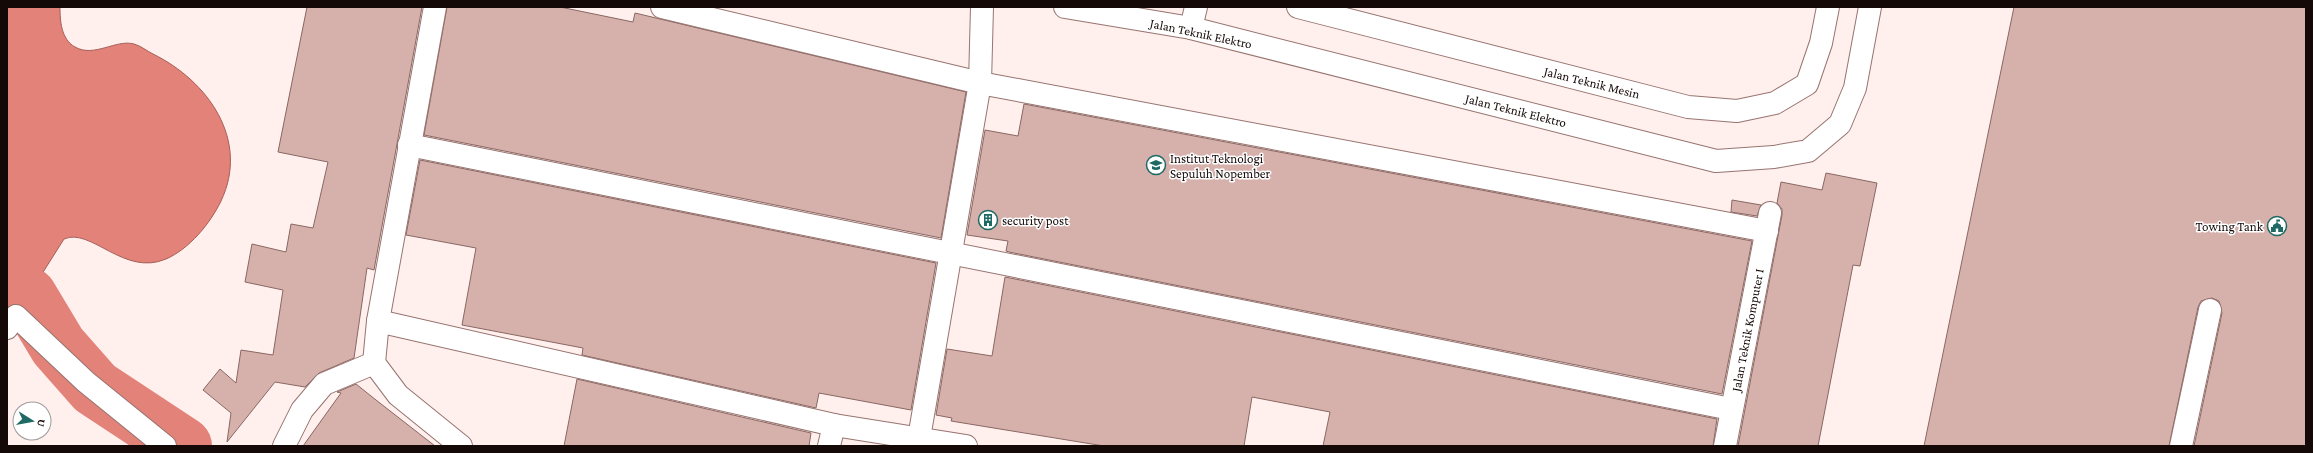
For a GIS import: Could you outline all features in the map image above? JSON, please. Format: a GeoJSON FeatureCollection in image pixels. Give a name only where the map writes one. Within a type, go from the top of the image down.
{"type":"FeatureCollection","features":[{"type":"Feature","properties":{"kind":"street"},"geometry":{"type":"LineString","coordinates":[[435,7],[378,321],[374,363],[398,395],[461,446]]}},
{"type":"Feature","properties":{"kind":"street"},"geometry":{"type":"LineString","coordinates":[[662,7],[980,83]]}},
{"type":"Feature","properties":{"kind":"street"},"geometry":{"type":"LineString","coordinates":[[919,438],[980,83],[982,7]]}},
{"type":"Feature","properties":{"kind":"street","name":"Jalan Teknik Elektro"},"geometry":{"type":"LineString","coordinates":[[1065,7],[1191,28],[1716,160],[1774,157],[1808,151],[1840,124],[1855,88],[1870,7]]}},
{"type":"Feature","properties":{"kind":"street"},"geometry":{"type":"LineString","coordinates":[[1191,28],[1196,7]]}},
{"type":"Feature","properties":{"kind":"street","name":"Jalan Teknik Mesin"},"geometry":{"type":"LineString","coordinates":[[1298,7],[1688,106],[1737,111],[1775,103],[1807,84],[1821,42],[1828,7]]}},
{"type":"Feature","properties":{"kind":"street","name":"Jalan Teknik Komputer I"},"geometry":{"type":"LineString","coordinates":[[980,83],[1769,222],[1731,409],[1725,446]]}},
{"type":"Feature","properties":{"kind":"street"},"geometry":{"type":"LineString","coordinates":[[409,145],[1731,409]]}},
{"type":"Feature","properties":{"kind":"street"},"geometry":{"type":"LineString","coordinates":[[2181,446],[2210,310]]}},
{"type":"Feature","properties":{"kind":"street"},"geometry":{"type":"LineString","coordinates":[[10,317],[86,382],[165,446]]}},
{"type":"Feature","properties":{"kind":"street"},"geometry":{"type":"LineString","coordinates":[[378,321],[831,436],[919,438],[966,446]]}},
{"type":"Feature","properties":{"kind":"street"},"geometry":{"type":"LineString","coordinates":[[284,446],[302,410],[324,384],[374,363]]}},
{"type":"Feature","properties":{"kind":"shaded area"},"geometry":{"type":"Polygon","coordinates":[[[7,7],[60,7],[62,29],[70,44],[82,50],[97,50],[127,43],[137,45],[173,66],[191,80],[206,96],[218,115],[227,135],[230,156],[229,178],[221,201],[205,227],[191,242],[175,255],[151,263],[136,262],[85,240],[74,237],[64,239],[28,296],[7,276],[7,7]]]}},
{"type":"Feature","properties":{"kind":"building"},"geometry":{"type":"Polygon","coordinates":[[[307,7],[422,7],[374,270],[367,268],[354,358],[319,373],[305,387],[275,382],[227,442],[231,413],[203,390],[220,369],[236,383],[241,350],[273,355],[283,290],[245,282],[252,244],[286,252],[291,224],[313,228],[328,162],[278,152],[307,7]]]}},
{"type":"Feature","properties":{"kind":"building"},"geometry":{"type":"Polygon","coordinates":[[[447,7],[560,7],[633,22],[635,13],[966,92],[941,238],[424,135],[447,7]]]}},
{"type":"Feature","properties":{"kind":"building"},"geometry":{"type":"Polygon","coordinates":[[[2014,7],[2306,7],[2306,446],[2194,446],[2222,313],[2219,301],[2212,298],[2201,301],[2198,307],[2169,446],[1924,446],[2014,7]]]}},
{"type":"Feature","properties":{"kind":"building"},"geometry":{"type":"Polygon","coordinates":[[[1024,104],[1752,241],[1722,394],[1009,252],[1006,251],[1008,241],[967,235],[985,130],[1018,136],[1024,104]]]}},
{"type":"Feature","properties":{"kind":"building"},"geometry":{"type":"Polygon","coordinates":[[[420,160],[936,263],[911,410],[819,393],[816,408],[582,355],[583,348],[462,325],[476,248],[406,235],[420,160]]]}},
{"type":"Feature","properties":{"kind":"building"},"geometry":{"type":"Polygon","coordinates":[[[1826,173],[1877,183],[1860,266],[1853,265],[1818,446],[1738,446],[1782,215],[1782,209],[1777,203],[1781,182],[1822,190],[1826,173]]]}},
{"type":"Feature","properties":{"kind":"building"},"geometry":{"type":"Polygon","coordinates":[[[1732,200],[1761,205],[1757,216],[1731,212],[1732,200]]]}},
{"type":"Feature","properties":{"kind":"building"},"geometry":{"type":"Polygon","coordinates":[[[1005,277],[1717,419],[1713,446],[1323,446],[1330,412],[1252,397],[1244,446],[1104,446],[951,421],[952,418],[936,415],[947,349],[992,356],[1005,277]]]}},
{"type":"Feature","properties":{"kind":"building"},"geometry":{"type":"Polygon","coordinates":[[[577,379],[811,433],[809,446],[564,446],[577,379]]]}},
{"type":"Feature","properties":{"kind":"building"},"geometry":{"type":"Polygon","coordinates":[[[356,384],[435,446],[303,446],[341,393],[337,392],[356,384]]]}},
{"type":"Feature","properties":{"kind":"waterway"},"geometry":{"type":"LineString","coordinates":[[28,296],[58,346],[95,388],[183,446]]}},
{"type":"Feature","properties":{"kind":"place","name":"Institut Teknologi Sepuluh Nopember"},"geometry":{"type":"Point","coordinates":[1156,165]}},
{"type":"Feature","properties":{"kind":"place","name":"security post"},"geometry":{"type":"Point","coordinates":[988,220]}},
{"type":"Feature","properties":{"kind":"place","name":"Towing Tank"},"geometry":{"type":"Point","coordinates":[2277,226]}}]}
